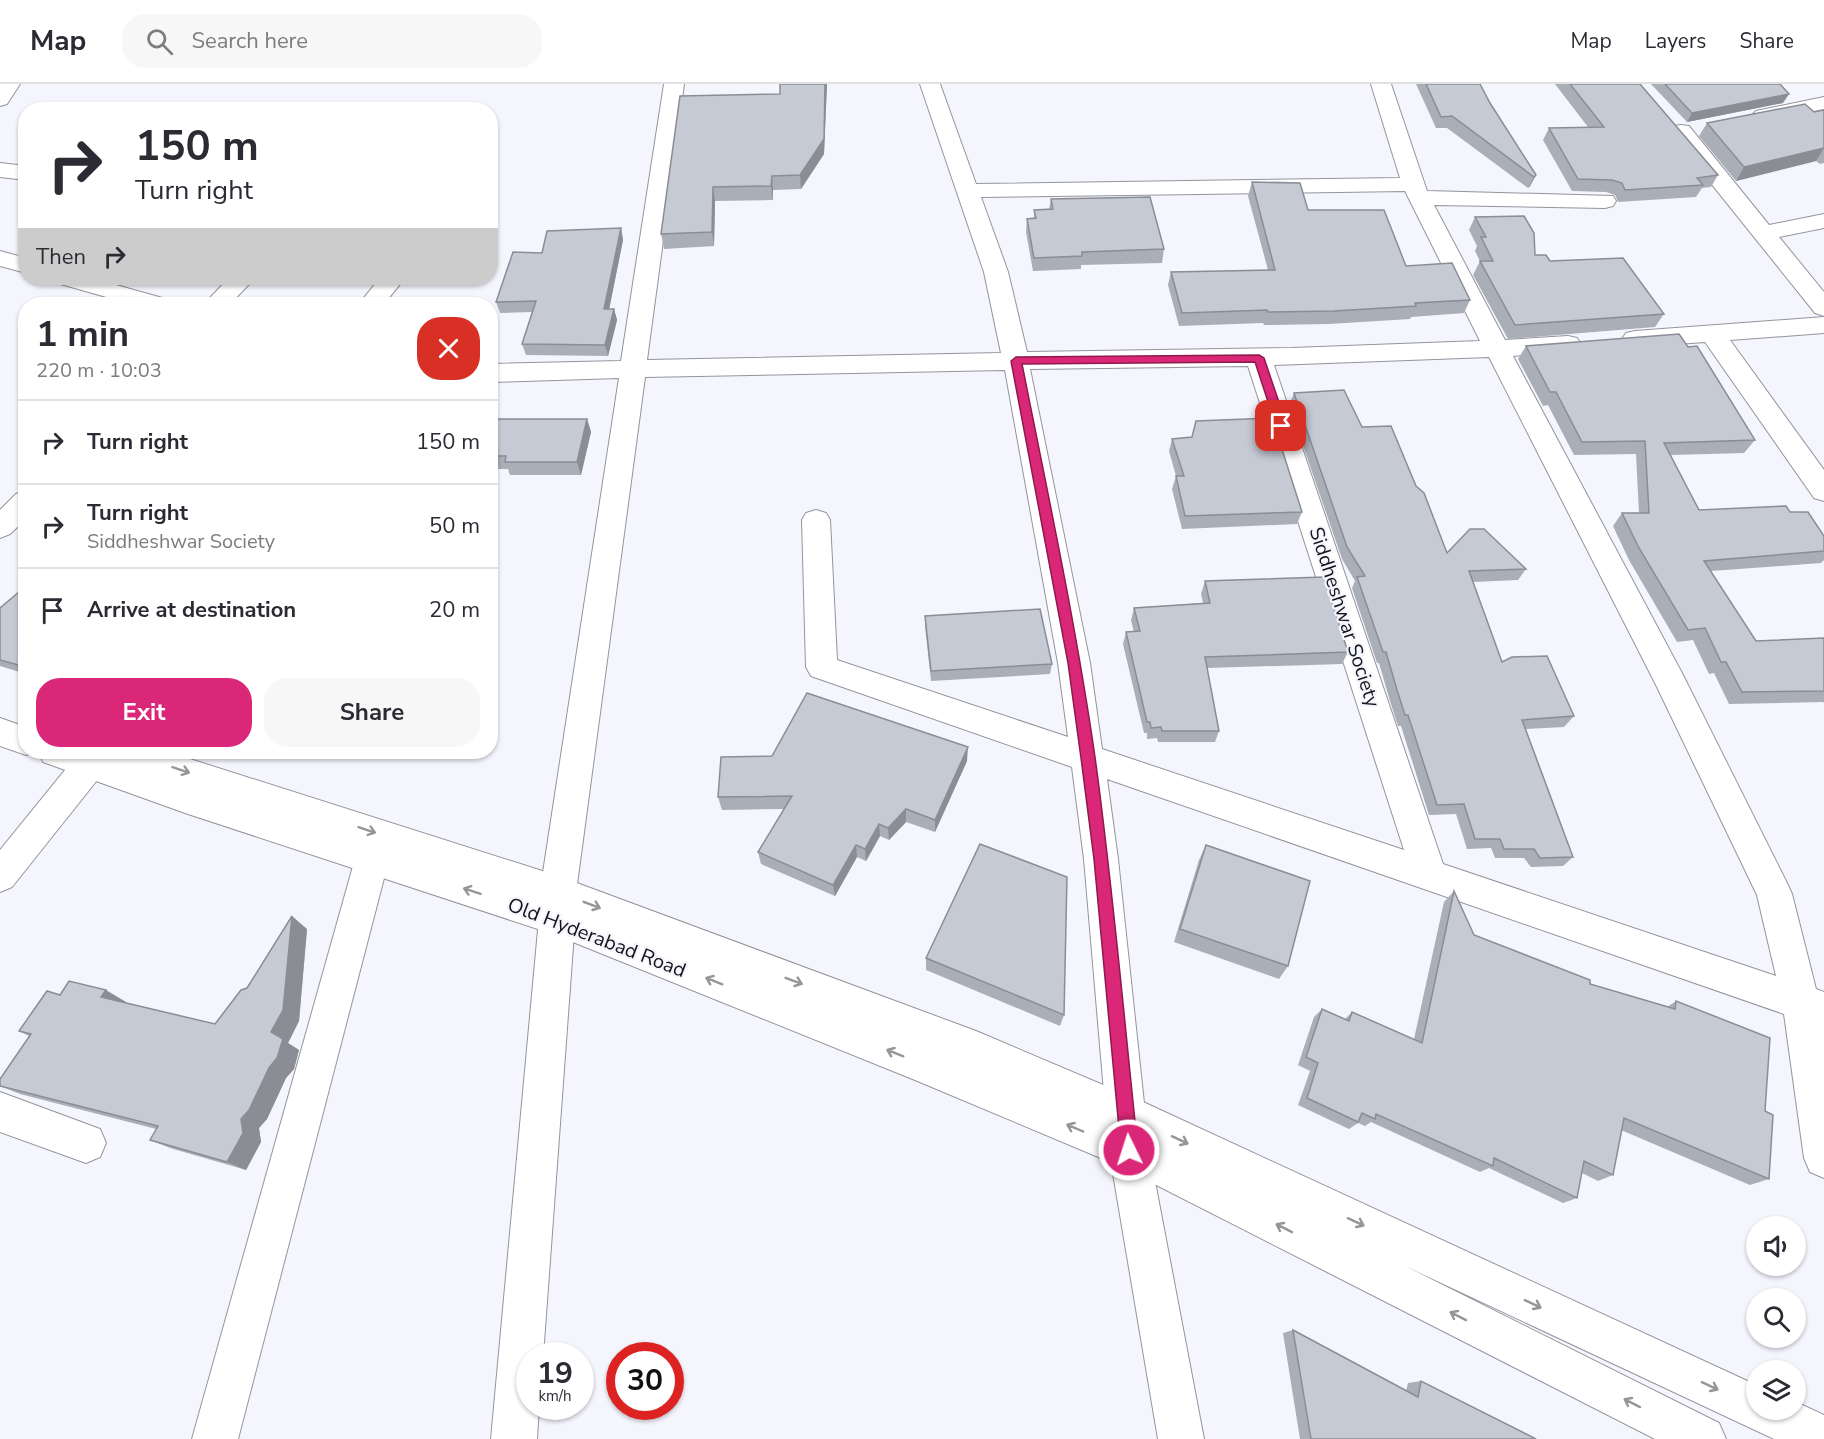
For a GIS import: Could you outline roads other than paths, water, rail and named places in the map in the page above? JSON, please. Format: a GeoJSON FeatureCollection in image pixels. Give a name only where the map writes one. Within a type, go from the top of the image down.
{"type":"FeatureCollection","features":[{"type":"Feature","properties":{"kind":"street"},"geometry":{"type":"LineString","coordinates":[[0,100],[10,84]]}},
{"type":"Feature","properties":{"kind":"street"},"geometry":{"type":"LineString","coordinates":[[514,1439],[557,906],[674,84]]}},
{"type":"Feature","properties":{"kind":"street"},"geometry":{"type":"LineString","coordinates":[[930,84],[996,272],[1016,361],[1074,663],[1101,859],[1128,1133],[1181,1439]]}},
{"type":"Feature","properties":{"kind":"street"},"geometry":{"type":"LineString","coordinates":[[1381,84],[1416,191],[1672,684],[1774,894],[1812,1007],[1824,1158]]}},
{"type":"Feature","properties":{"kind":"street"},"geometry":{"type":"LineString","coordinates":[[1803,84],[1824,103]]}},
{"type":"Feature","properties":{"kind":"street"},"geometry":{"type":"LineString","coordinates":[[1747,118],[1824,103]]}},
{"type":"Feature","properties":{"kind":"street"},"geometry":{"type":"LineString","coordinates":[[1684,125],[1763,233],[1824,308]]}},
{"type":"Feature","properties":{"kind":"street"},"geometry":{"type":"LineString","coordinates":[[0,170],[18,172]]}},
{"type":"Feature","properties":{"kind":"street"},"geometry":{"type":"LineString","coordinates":[[966,191],[1416,191],[1605,201]]}},
{"type":"Feature","properties":{"kind":"street"},"geometry":{"type":"LineString","coordinates":[[1763,233],[1824,221]]}},
{"type":"Feature","properties":{"kind":"street"},"geometry":{"type":"LineString","coordinates":[[0,258],[18,264]]}},
{"type":"Feature","properties":{"kind":"street"},"geometry":{"type":"LineString","coordinates":[[90,285],[132,297]]}},
{"type":"Feature","properties":{"kind":"street"},"geometry":{"type":"LineString","coordinates":[[223,297],[236,285]]}},
{"type":"Feature","properties":{"kind":"street"},"geometry":{"type":"LineString","coordinates":[[377,297],[387,285]]}},
{"type":"Feature","properties":{"kind":"street"},"geometry":{"type":"LineString","coordinates":[[498,373],[1259,358],[1498,350],[1824,325]]}},
{"type":"Feature","properties":{"kind":"street"},"geometry":{"type":"LineString","coordinates":[[1712,333],[1824,491]]}},
{"type":"Feature","properties":{"kind":"street","name":"Siddheshwar Society"},"geometry":{"type":"LineString","coordinates":[[1259,358],[1431,876]]}},
{"type":"Feature","properties":{"kind":"street"},"geometry":{"type":"LineString","coordinates":[[0,527],[18,509]]}},
{"type":"Feature","properties":{"kind":"street"},"geometry":{"type":"LineString","coordinates":[[816,519],[822,667],[1812,1007]]}},
{"type":"Feature","properties":{"kind":"street"},"geometry":{"type":"LineString","coordinates":[[0,711],[18,717]]}},
{"type":"Feature","properties":{"kind":"street"},"geometry":{"type":"LineString","coordinates":[[0,732],[18,738]]}},
{"type":"Feature","properties":{"kind":"street","name":"Old Hyderabad Road"},"geometry":{"type":"LineString","coordinates":[[75,759],[188,799],[372,859],[557,906],[922,1064],[1128,1133]]}},
{"type":"Feature","properties":{"kind":"street"},"geometry":{"type":"LineString","coordinates":[[146,759],[557,906]]}},
{"type":"Feature","properties":{"kind":"street"},"geometry":{"type":"LineString","coordinates":[[0,876],[90,764]]}},
{"type":"Feature","properties":{"kind":"street"},"geometry":{"type":"LineString","coordinates":[[215,1439],[372,859]]}},
{"type":"Feature","properties":{"kind":"street"},"geometry":{"type":"LineString","coordinates":[[0,1112],[86,1143]]}},
{"type":"Feature","properties":{"kind":"street"},"geometry":{"type":"LineString","coordinates":[[1128,1133],[1746,1404]]}},
{"type":"Feature","properties":{"kind":"street"},"geometry":{"type":"LineString","coordinates":[[1128,1133],[1703,1439]]}},
{"type":"Feature","properties":{"kind":"street"},"geometry":{"type":"LineString","coordinates":[[1783,1420],[1824,1439]]}}]}
